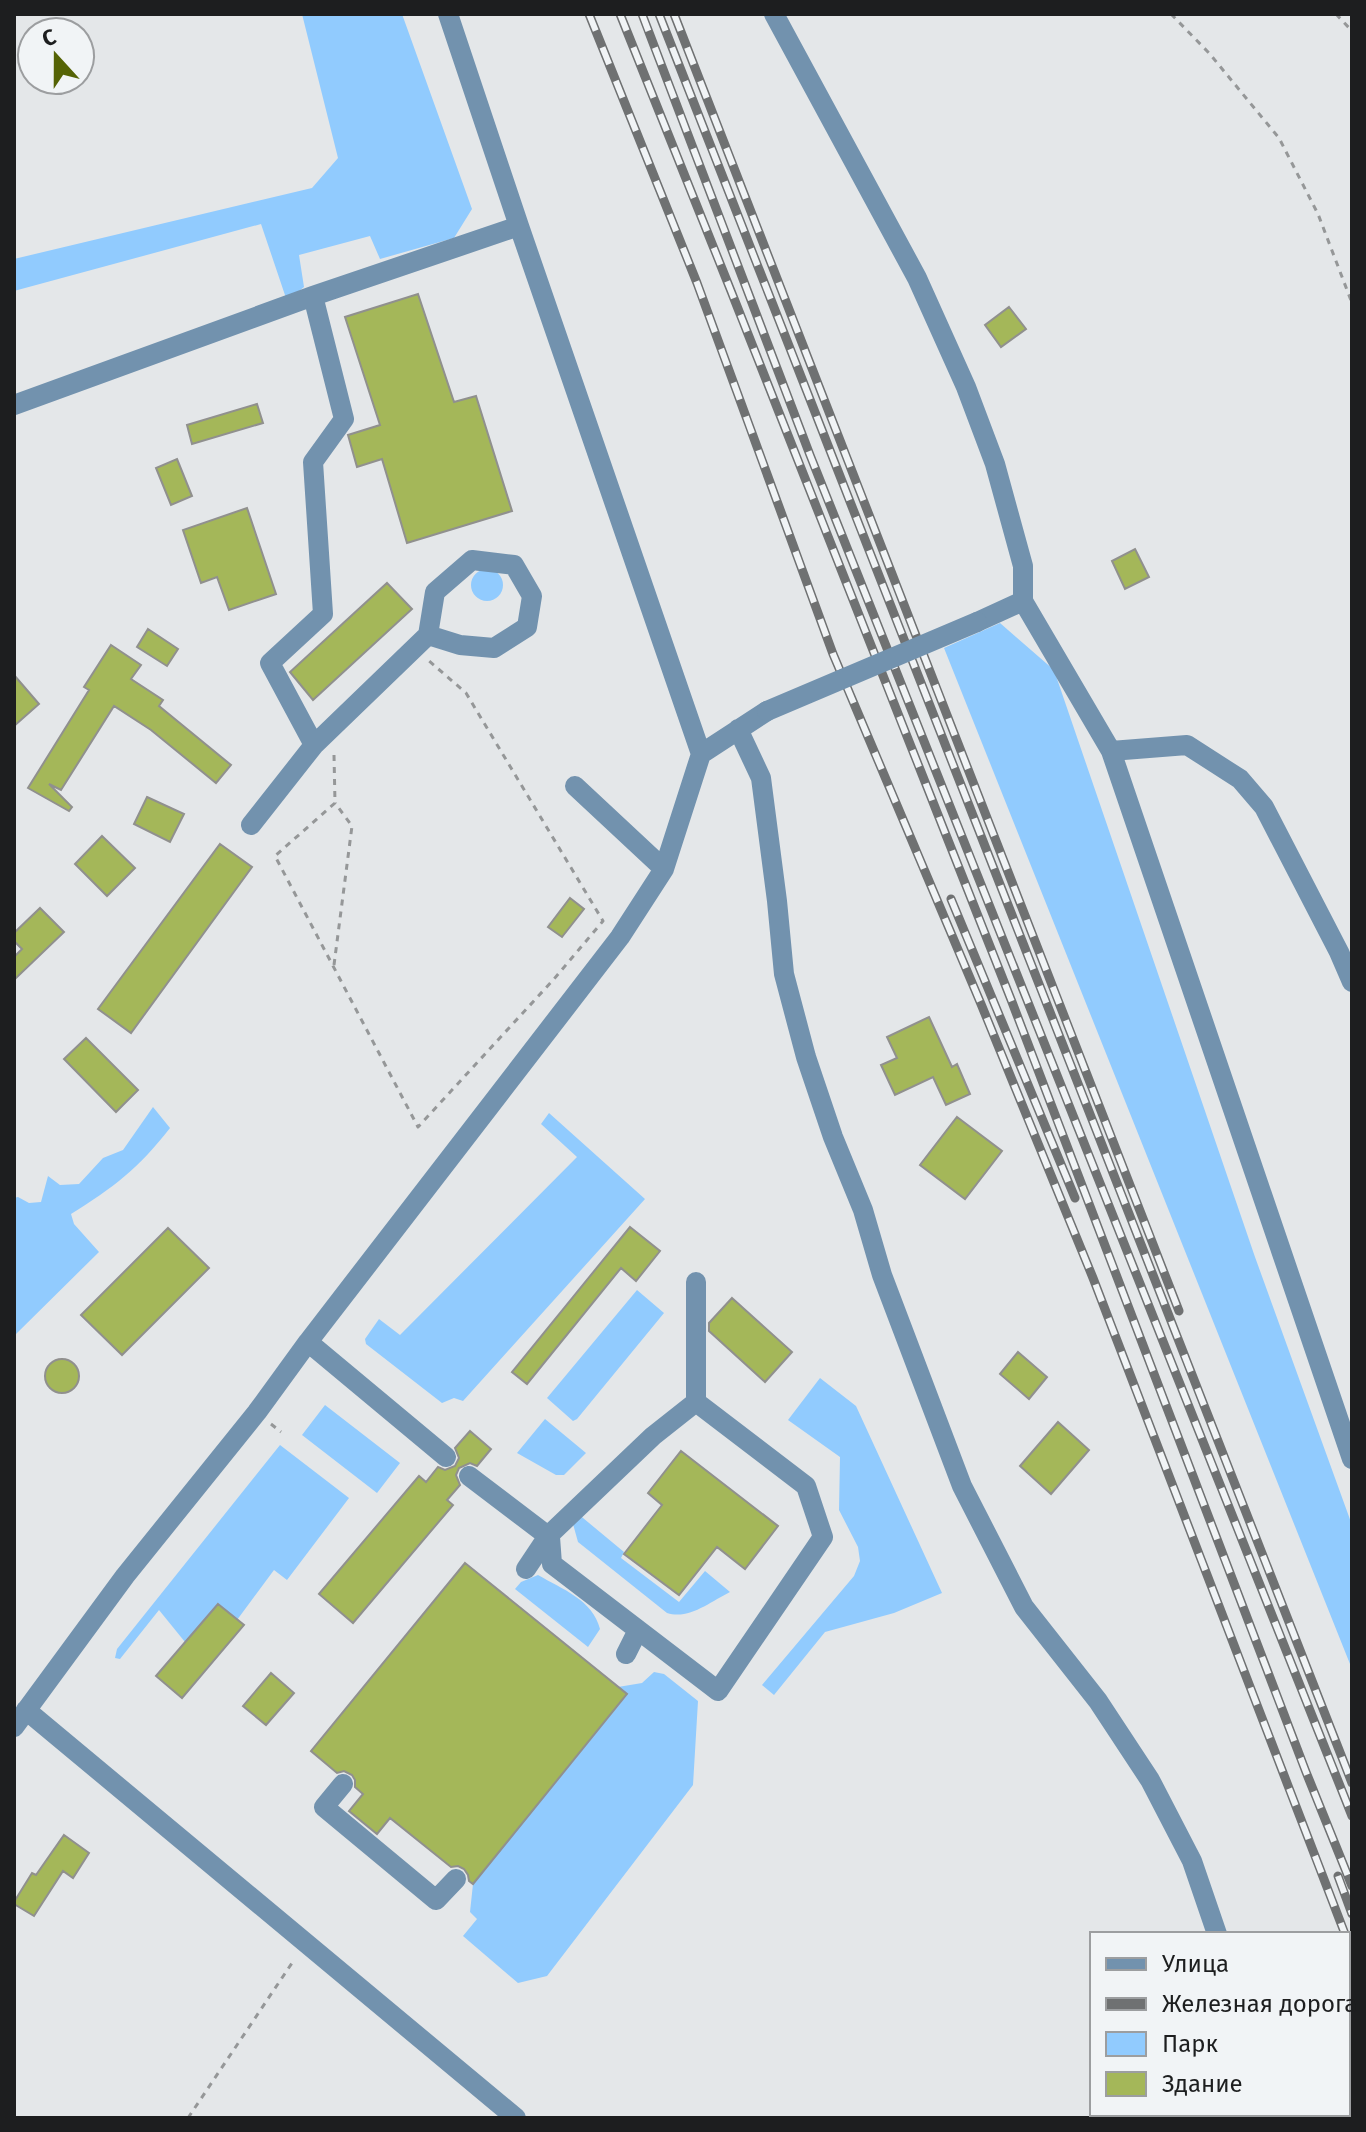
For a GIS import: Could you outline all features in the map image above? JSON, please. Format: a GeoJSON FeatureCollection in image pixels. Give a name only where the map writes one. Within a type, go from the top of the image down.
{"type":"FeatureCollection","features":[{"type":"Feature","properties":{"kind":"street"},"geometry":{"type":"LineString","coordinates":[[448,14],[701,754],[664,869],[620,937],[257,1412],[125,1576],[20,1719],[305,1943],[516,2118]]}},
{"type":"Feature","properties":{"kind":"street"},"geometry":{"type":"LineString","coordinates":[[774,14],[917,278],[966,387],[995,464],[1023,566],[1023,601],[1111,751],[1352,1459]]}},
{"type":"Feature","properties":{"kind":"street"},"geometry":{"type":"LineString","coordinates":[[14,405],[313,296],[519,226]]}},
{"type":"Feature","properties":{"kind":"street"},"geometry":{"type":"LineString","coordinates":[[313,296],[344,419],[313,462],[323,614],[270,663],[314,745]]}},
{"type":"Feature","properties":{"kind":"street"},"geometry":{"type":"LineString","coordinates":[[251,825],[314,745],[421,641],[435,592],[472,560],[514,565],[532,596],[527,627],[494,648],[421,641]]}},
{"type":"Feature","properties":{"kind":"street"},"geometry":{"type":"LineString","coordinates":[[701,754],[767,711],[1023,601]]}},
{"type":"Feature","properties":{"kind":"street"},"geometry":{"type":"LineString","coordinates":[[738,729],[761,778],[784,974],[806,1057],[833,1137],[863,1210],[882,1275],[962,1486],[1024,1607],[1098,1701],[1150,1780],[1192,1861],[1216,1932]]}},
{"type":"Feature","properties":{"kind":"street"},"geometry":{"type":"LineString","coordinates":[[1111,751],[1187,745],[1240,779],[1264,807],[1352,982]]}},
{"type":"Feature","properties":{"kind":"street"},"geometry":{"type":"LineString","coordinates":[[575,786],[664,869]]}},
{"type":"Feature","properties":{"kind":"street"},"geometry":{"type":"LineString","coordinates":[[696,1282],[696,1402]]}},
{"type":"Feature","properties":{"kind":"street"},"geometry":{"type":"LineString","coordinates":[[308,1342],[446,1457]]}},
{"type":"Feature","properties":{"kind":"street"},"geometry":{"type":"LineString","coordinates":[[526,1569],[548,1536],[653,1436],[696,1402]]}},
{"type":"Feature","properties":{"kind":"street"},"geometry":{"type":"LineString","coordinates":[[469,1476],[550,1537],[552,1564],[718,1691],[823,1537],[806,1486],[696,1402]]}},
{"type":"Feature","properties":{"kind":"street"},"geometry":{"type":"LineString","coordinates":[[626,1654],[638,1630]]}},
{"type":"Feature","properties":{"kind":"street"},"geometry":{"type":"LineString","coordinates":[[343,1784],[324,1807],[436,1900],[456,1879]]}},
{"type":"Feature","properties":{"kind":"path"},"geometry":{"type":"LineString","coordinates":[[1171,14],[1209,53],[1279,138],[1318,214],[1352,303]]}},
{"type":"Feature","properties":{"kind":"path"},"geometry":{"type":"LineString","coordinates":[[1336,14],[1352,31]]}},
{"type":"Feature","properties":{"kind":"path"},"geometry":{"type":"LineString","coordinates":[[335,803],[275,856],[418,1127],[603,921],[466,693],[421,641]]}},
{"type":"Feature","properties":{"kind":"path"},"geometry":{"type":"LineString","coordinates":[[333,727],[335,803],[352,826],[333,967]]}},
{"type":"Feature","properties":{"kind":"path"},"geometry":{"type":"LineString","coordinates":[[188,2118],[305,1943]]}},
{"type":"Feature","properties":{"kind":"green space"},"geometry":{"type":"Polygon","coordinates":[[[302,14],[402,14],[472,209],[454,238],[380,259],[370,236],[299,255],[304,287],[287,301],[261,224],[14,291],[14,259],[312,188],[338,158],[302,14]]]}},
{"type":"Feature","properties":{"kind":"green space"},"geometry":{"type":"Polygon","coordinates":[[[487,569],[498,574],[503,585],[498,596],[487,601],[476,596],[471,585],[476,574],[487,569]]]}},
{"type":"Feature","properties":{"kind":"green space"},"geometry":{"type":"Polygon","coordinates":[[[1000,623],[1054,670],[1255,1257],[1352,1525],[1352,1669],[944,648],[1000,623]]]}},
{"type":"Feature","properties":{"kind":"green space"},"geometry":{"type":"Polygon","coordinates":[[[153,1107],[170,1128],[125,1176],[71,1214],[74,1224],[99,1252],[14,1336],[14,1198],[29,1203],[41,1202],[48,1176],[60,1185],[79,1184],[103,1158],[123,1150],[153,1107]]]}},
{"type":"Feature","properties":{"kind":"green space"},"geometry":{"type":"Polygon","coordinates":[[[549,1113],[645,1199],[463,1401],[454,1398],[442,1403],[366,1344],[365,1339],[379,1319],[400,1335],[577,1157],[541,1124],[549,1113]]]}},
{"type":"Feature","properties":{"kind":"green space"},"geometry":{"type":"Polygon","coordinates":[[[637,1290],[664,1313],[573,1421],[547,1398],[637,1290]]]}},
{"type":"Feature","properties":{"kind":"green space"},"geometry":{"type":"Polygon","coordinates":[[[820,1378],[856,1406],[942,1593],[894,1613],[825,1632],[774,1695],[762,1685],[854,1576],[860,1561],[858,1547],[839,1510],[840,1457],[788,1420],[820,1378]]]}},
{"type":"Feature","properties":{"kind":"green space"},"geometry":{"type":"Polygon","coordinates":[[[325,1405],[400,1463],[377,1493],[302,1435],[325,1405]]]}},
{"type":"Feature","properties":{"kind":"green space"},"geometry":{"type":"Polygon","coordinates":[[[545,1419],[586,1453],[564,1475],[556,1475],[517,1453],[545,1419]]]}},
{"type":"Feature","properties":{"kind":"green space"},"geometry":{"type":"Polygon","coordinates":[[[280,1445],[349,1498],[287,1580],[274,1570],[237,1620],[218,1604],[185,1642],[159,1610],[120,1659],[115,1658],[117,1649],[280,1445]]]}},
{"type":"Feature","properties":{"kind":"green space"},"geometry":{"type":"Polygon","coordinates":[[[577,1513],[624,1552],[621,1558],[679,1602],[705,1571],[730,1592],[691,1612],[667,1613],[578,1542],[573,1524],[577,1513]]]}},
{"type":"Feature","properties":{"kind":"green space"},"geometry":{"type":"Polygon","coordinates":[[[538,1575],[575,1596],[591,1610],[600,1629],[588,1647],[515,1589],[521,1582],[538,1575]]]}},
{"type":"Feature","properties":{"kind":"green space"},"geometry":{"type":"Polygon","coordinates":[[[654,1672],[664,1674],[698,1701],[693,1785],[547,1976],[518,1983],[463,1936],[477,1919],[470,1912],[473,1884],[627,1695],[618,1687],[642,1683],[654,1672]]]}},
{"type":"Feature","properties":{"kind":"building"},"geometry":{"type":"Polygon","coordinates":[[[418,294],[454,402],[476,396],[512,511],[407,543],[382,459],[357,467],[348,435],[380,425],[345,317],[418,294]]]}},
{"type":"Feature","properties":{"kind":"building"},"geometry":{"type":"Polygon","coordinates":[[[1009,307],[1026,329],[1001,347],[985,325],[1009,307]]]}},
{"type":"Feature","properties":{"kind":"building"},"geometry":{"type":"Polygon","coordinates":[[[257,404],[263,423],[192,444],[187,425],[257,404]]]}},
{"type":"Feature","properties":{"kind":"building"},"geometry":{"type":"Polygon","coordinates":[[[177,459],[192,496],[171,505],[156,468],[177,459]]]}},
{"type":"Feature","properties":{"kind":"building"},"geometry":{"type":"Polygon","coordinates":[[[247,508],[276,594],[229,610],[217,577],[201,583],[183,530],[247,508]]]}},
{"type":"Feature","properties":{"kind":"building"},"geometry":{"type":"Polygon","coordinates":[[[1135,549],[1149,577],[1125,589],[1112,561],[1135,549]]]}},
{"type":"Feature","properties":{"kind":"building"},"geometry":{"type":"Polygon","coordinates":[[[387,583],[412,609],[313,700],[290,672],[387,583]]]}},
{"type":"Feature","properties":{"kind":"building"},"geometry":{"type":"Polygon","coordinates":[[[148,629],[178,649],[167,666],[137,647],[148,629]]]}},
{"type":"Feature","properties":{"kind":"building"},"geometry":{"type":"Polygon","coordinates":[[[111,645],[141,665],[131,679],[163,700],[159,706],[231,765],[216,783],[151,730],[114,706],[61,790],[49,784],[72,807],[69,811],[28,788],[89,690],[84,687],[111,645]]]}},
{"type":"Feature","properties":{"kind":"building"},"geometry":{"type":"Polygon","coordinates":[[[14,675],[39,704],[14,726],[14,675]]]}},
{"type":"Feature","properties":{"kind":"building"},"geometry":{"type":"Polygon","coordinates":[[[147,797],[184,814],[170,842],[134,824],[147,797]]]}},
{"type":"Feature","properties":{"kind":"building"},"geometry":{"type":"Polygon","coordinates":[[[102,836],[135,868],[107,896],[75,864],[102,836]]]}},
{"type":"Feature","properties":{"kind":"building"},"geometry":{"type":"Polygon","coordinates":[[[220,844],[252,867],[131,1033],[98,1009],[220,844]]]}},
{"type":"Feature","properties":{"kind":"building"},"geometry":{"type":"Polygon","coordinates":[[[570,898],[584,909],[562,937],[548,927],[570,898]]]}},
{"type":"Feature","properties":{"kind":"building"},"geometry":{"type":"Polygon","coordinates":[[[40,908],[64,932],[14,980],[14,957],[22,949],[14,941],[14,933],[40,908]]]}},
{"type":"Feature","properties":{"kind":"building"},"geometry":{"type":"Polygon","coordinates":[[[929,1017],[952,1067],[957,1064],[970,1094],[946,1105],[933,1077],[895,1095],[881,1065],[897,1058],[887,1037],[929,1017]]]}},
{"type":"Feature","properties":{"kind":"building"},"geometry":{"type":"Polygon","coordinates":[[[86,1038],[138,1090],[116,1112],[64,1059],[86,1038]]]}},
{"type":"Feature","properties":{"kind":"building"},"geometry":{"type":"Polygon","coordinates":[[[957,1117],[1002,1151],[965,1199],[920,1165],[957,1117]]]}},
{"type":"Feature","properties":{"kind":"building"},"geometry":{"type":"Polygon","coordinates":[[[630,1227],[660,1251],[636,1281],[621,1268],[527,1384],[512,1372],[630,1227]]]}},
{"type":"Feature","properties":{"kind":"building"},"geometry":{"type":"Polygon","coordinates":[[[168,1228],[209,1268],[122,1355],[81,1315],[168,1228]]]}},
{"type":"Feature","properties":{"kind":"building"},"geometry":{"type":"Polygon","coordinates":[[[732,1298],[792,1352],[765,1382],[709,1331],[709,1323],[732,1298]]]}},
{"type":"Feature","properties":{"kind":"building"},"geometry":{"type":"Polygon","coordinates":[[[1018,1352],[1047,1377],[1029,1399],[1000,1374],[1018,1352]]]}},
{"type":"Feature","properties":{"kind":"building"},"geometry":{"type":"Polygon","coordinates":[[[62,1359],[74,1364],[79,1376],[74,1388],[62,1393],[50,1388],[45,1376],[50,1364],[62,1359]]]}},
{"type":"Feature","properties":{"kind":"building"},"geometry":{"type":"Polygon","coordinates":[[[1058,1422],[1089,1450],[1051,1494],[1020,1466],[1058,1422]]]}},
{"type":"Feature","properties":{"kind":"building"},"geometry":{"type":"Polygon","coordinates":[[[470,1431],[491,1449],[477,1466],[470,1463],[459,1468],[456,1475],[460,1485],[447,1500],[453,1505],[353,1623],[319,1594],[419,1476],[426,1482],[438,1467],[445,1470],[455,1466],[459,1458],[455,1448],[470,1431]]]}},
{"type":"Feature","properties":{"kind":"building"},"geometry":{"type":"Polygon","coordinates":[[[681,1451],[778,1526],[745,1569],[717,1547],[679,1595],[624,1554],[662,1505],[648,1493],[681,1451]]]}},
{"type":"Feature","properties":{"kind":"building"},"geometry":{"type":"Polygon","coordinates":[[[465,1563],[627,1694],[473,1884],[464,1869],[451,1867],[390,1818],[377,1834],[349,1811],[363,1794],[355,1787],[352,1775],[344,1771],[337,1773],[311,1751],[465,1563]]]}},
{"type":"Feature","properties":{"kind":"building"},"geometry":{"type":"Polygon","coordinates":[[[218,1604],[244,1625],[182,1698],[156,1676],[218,1604]]]}},
{"type":"Feature","properties":{"kind":"building"},"geometry":{"type":"Polygon","coordinates":[[[271,1673],[294,1693],[266,1725],[243,1706],[271,1673]]]}},
{"type":"Feature","properties":{"kind":"building"},"geometry":{"type":"Polygon","coordinates":[[[64,1835],[89,1853],[73,1878],[63,1871],[34,1916],[14,1902],[32,1873],[36,1875],[64,1835]]]}},
{"type":"Feature","properties":{"kind":"railway"},"geometry":{"type":"LineString","coordinates":[[589,14],[697,283],[833,654],[1093,1278],[1344,1932]]}},
{"type":"Feature","properties":{"kind":"railway"},"geometry":{"type":"LineString","coordinates":[[620,14],[1012,1002],[1352,1886]]}},
{"type":"Feature","properties":{"kind":"railway"},"geometry":{"type":"LineString","coordinates":[[642,14],[810,455],[1352,1816]]}},
{"type":"Feature","properties":{"kind":"railway"},"geometry":{"type":"LineString","coordinates":[[659,14],[1352,1783]]}},
{"type":"Feature","properties":{"kind":"railway"},"geometry":{"type":"LineString","coordinates":[[674,14],[1179,1311]]}},
{"type":"Feature","properties":{"kind":"railway"},"geometry":{"type":"LineString","coordinates":[[951,899],[1075,1198]]}},
{"type":"Feature","properties":{"kind":"railway"},"geometry":{"type":"LineString","coordinates":[[1338,1876],[1352,1914]]}}]}
